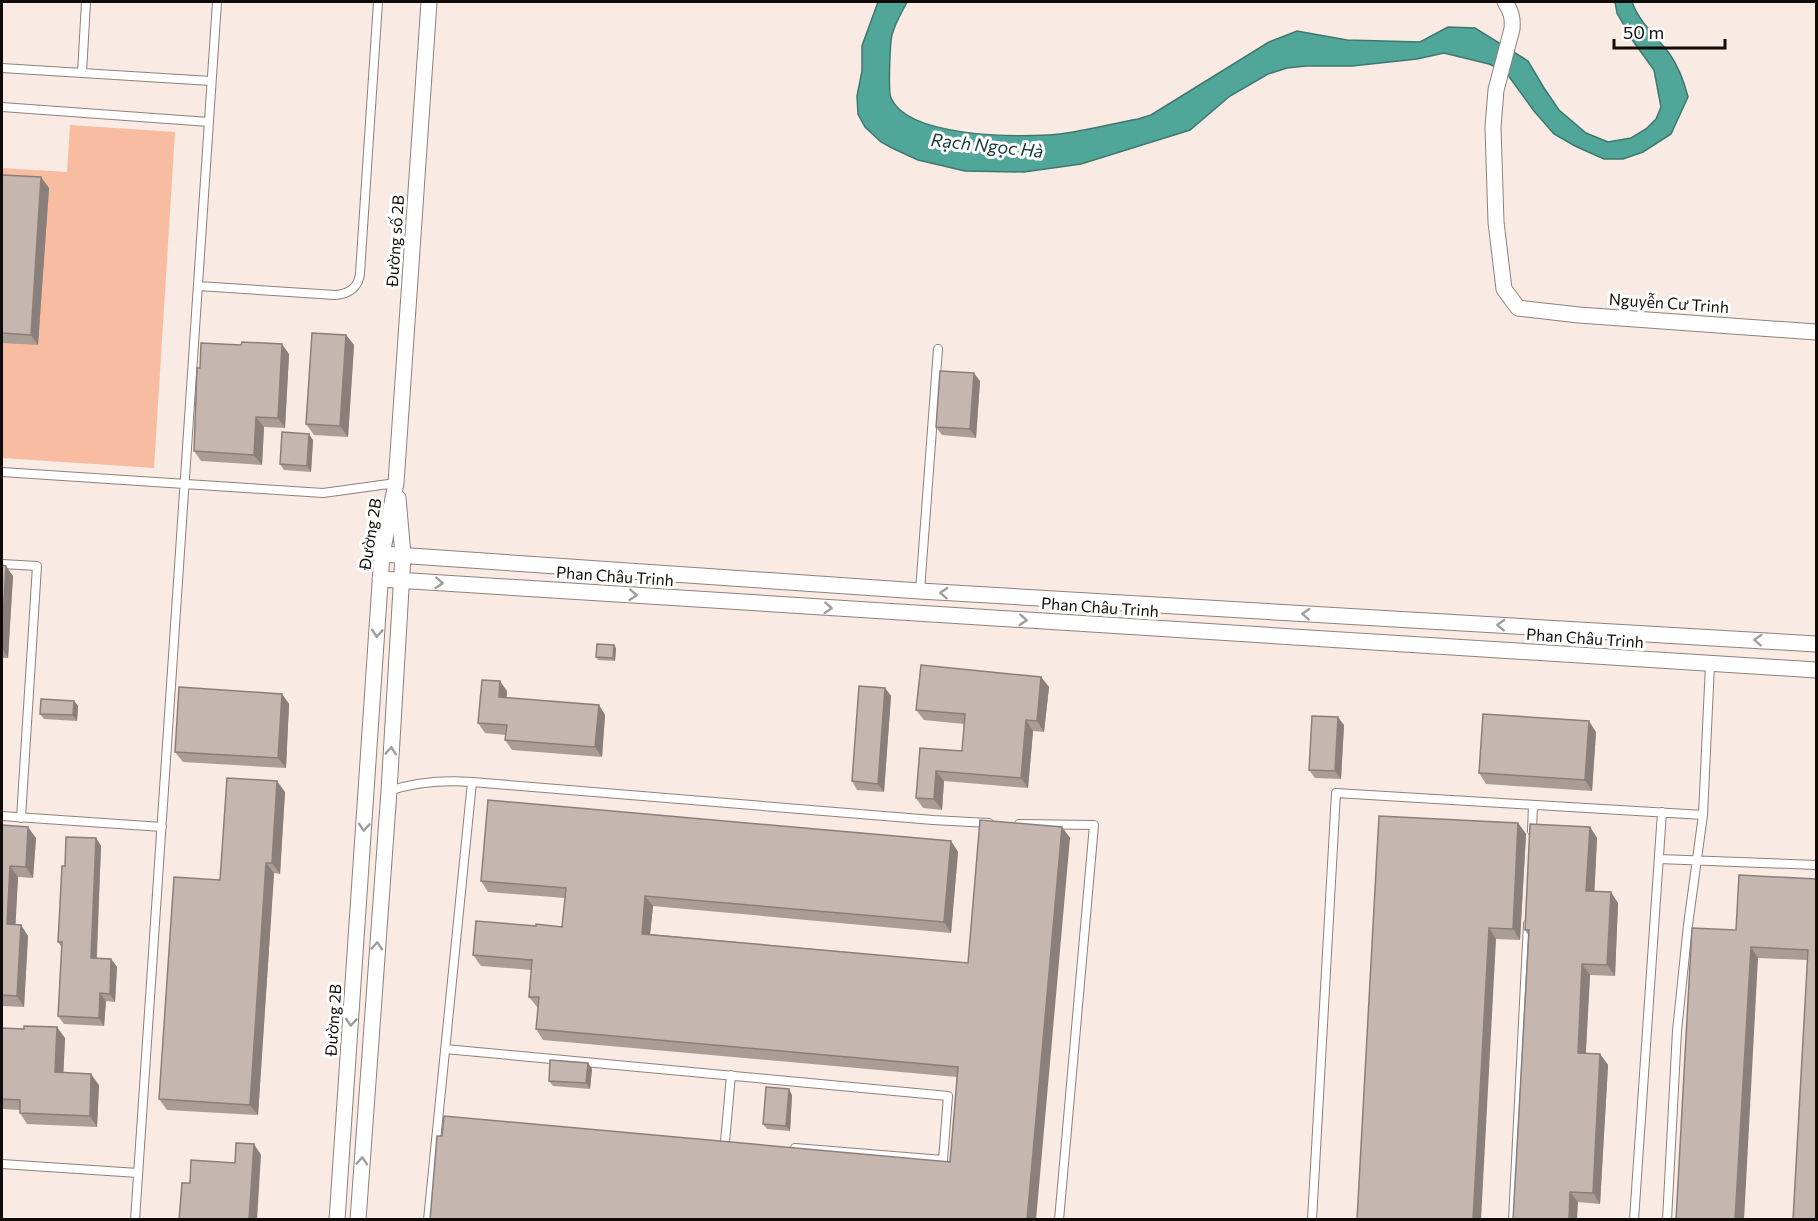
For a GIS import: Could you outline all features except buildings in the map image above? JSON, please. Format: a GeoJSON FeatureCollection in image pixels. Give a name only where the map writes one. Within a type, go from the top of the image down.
{"type":"FeatureCollection","features":[{"type":"Feature","properties":{"kind":"street","name":"Đường số 2B"},"geometry":{"type":"LineString","coordinates":[[396,483],[429,2]]}},
{"type":"Feature","properties":{"kind":"street","name":"Nguyễn Cư Trinh"},"geometry":{"type":"LineString","coordinates":[[1505,2],[1512,13],[1512,29],[1496,90],[1493,112],[1496,222],[1504,289],[1518,308],[1579,315],[1816,332]]}},
{"type":"Feature","properties":{"kind":"street","name":"Đường 2B"},"geometry":{"type":"LineString","coordinates":[[337,1220],[382,554],[396,483]]}},
{"type":"Feature","properties":{"kind":"street","name":"Đường 2B"},"geometry":{"type":"LineString","coordinates":[[358,1220],[404,555],[396,483]]}},
{"type":"Feature","properties":{"kind":"street","name":"Phan Châu Trinh"},"geometry":{"type":"LineString","coordinates":[[382,554],[921,591],[1816,644]]}},
{"type":"Feature","properties":{"kind":"street","name":"Phan Châu Trinh"},"geometry":{"type":"LineString","coordinates":[[380,579],[1816,670]]}},
{"type":"Feature","properties":{"kind":"lane"},"geometry":{"type":"LineString","coordinates":[[81,73],[86,2]]}},
{"type":"Feature","properties":{"kind":"lane"},"geometry":{"type":"LineString","coordinates":[[135,1220],[217,2]]}},
{"type":"Feature","properties":{"kind":"lane"},"geometry":{"type":"LineString","coordinates":[[198,286],[335,295],[346,293],[357,284],[360,273],[378,2]]}},
{"type":"Feature","properties":{"kind":"lane"},"geometry":{"type":"LineString","coordinates":[[2,68],[211,81]]}},
{"type":"Feature","properties":{"kind":"lane"},"geometry":{"type":"LineString","coordinates":[[2,107],[209,122]]}},
{"type":"Feature","properties":{"kind":"lane"},"geometry":{"type":"LineString","coordinates":[[921,591],[938,349]]}},
{"type":"Feature","properties":{"kind":"lane"},"geometry":{"type":"LineString","coordinates":[[2,472],[323,493],[396,483]]}},
{"type":"Feature","properties":{"kind":"lane"},"geometry":{"type":"LineString","coordinates":[[2,564],[37,566],[21,818]]}},
{"type":"Feature","properties":{"kind":"lane"},"geometry":{"type":"LineString","coordinates":[[1667,1220],[1677,1021],[1703,815],[1710,664]]}},
{"type":"Feature","properties":{"kind":"lane"},"geometry":{"type":"LineString","coordinates":[[389,792],[405,786],[438,781],[472,782],[933,820],[998,823]]}},
{"type":"Feature","properties":{"kind":"lane"},"geometry":{"type":"LineString","coordinates":[[428,1220],[472,782]]}},
{"type":"Feature","properties":{"kind":"lane"},"geometry":{"type":"LineString","coordinates":[[1312,1220],[1336,793],[1703,815]]}},
{"type":"Feature","properties":{"kind":"lane"},"geometry":{"type":"LineString","coordinates":[[1532,840],[1533,805]]}},
{"type":"Feature","properties":{"kind":"lane"},"geometry":{"type":"LineString","coordinates":[[1634,1220],[1662,812]]}},
{"type":"Feature","properties":{"kind":"lane"},"geometry":{"type":"LineString","coordinates":[[2,816],[162,827]]}},
{"type":"Feature","properties":{"kind":"lane"},"geometry":{"type":"LineString","coordinates":[[1008,824],[1094,825],[1059,1220]]}},
{"type":"Feature","properties":{"kind":"lane"},"geometry":{"type":"LineString","coordinates":[[1659,859],[1816,865]]}},
{"type":"Feature","properties":{"kind":"lane"},"geometry":{"type":"LineString","coordinates":[[1513,1220],[1528,911]]}},
{"type":"Feature","properties":{"kind":"lane"},"geometry":{"type":"LineString","coordinates":[[445,1049],[948,1096],[943,1160],[782,1147]]}},
{"type":"Feature","properties":{"kind":"lane"},"geometry":{"type":"LineString","coordinates":[[725,1142],[730,1075]]}},
{"type":"Feature","properties":{"kind":"lane"},"geometry":{"type":"LineString","coordinates":[[438,1117],[449,1118]]}},
{"type":"Feature","properties":{"kind":"lane"},"geometry":{"type":"LineString","coordinates":[[714,1141],[736,1143]]}},
{"type":"Feature","properties":{"kind":"lane"},"geometry":{"type":"LineString","coordinates":[[2,1164],[138,1173]]}},
{"type":"Feature","properties":{"kind":"shaded area"},"geometry":{"type":"Polygon","coordinates":[[[70,125],[175,132],[154,468],[2,458],[2,168],[67,172],[70,125]]]}},
{"type":"Feature","properties":{"kind":"water","name":"Rạch Ngọc Hà"},"geometry":{"type":"Polygon","coordinates":[[[878,2],[907,2],[892,35],[891,98],[901,111],[918,121],[962,132],[1011,136],[1049,135],[1138,119],[1151,115],[1269,42],[1297,31],[1347,40],[1420,42],[1448,27],[1475,28],[1528,61],[1559,110],[1586,133],[1608,142],[1631,138],[1646,129],[1656,119],[1661,107],[1654,70],[1633,41],[1617,13],[1615,2],[1632,2],[1643,22],[1672,58],[1688,97],[1671,134],[1643,152],[1623,159],[1604,159],[1554,134],[1505,71],[1489,64],[1444,53],[1417,59],[1352,66],[1306,66],[1287,68],[1268,74],[1230,96],[1190,130],[1081,164],[1024,172],[965,171],[918,160],[892,148],[881,142],[865,127],[858,114],[857,96],[862,71],[862,46],[878,2]]]}}]}
